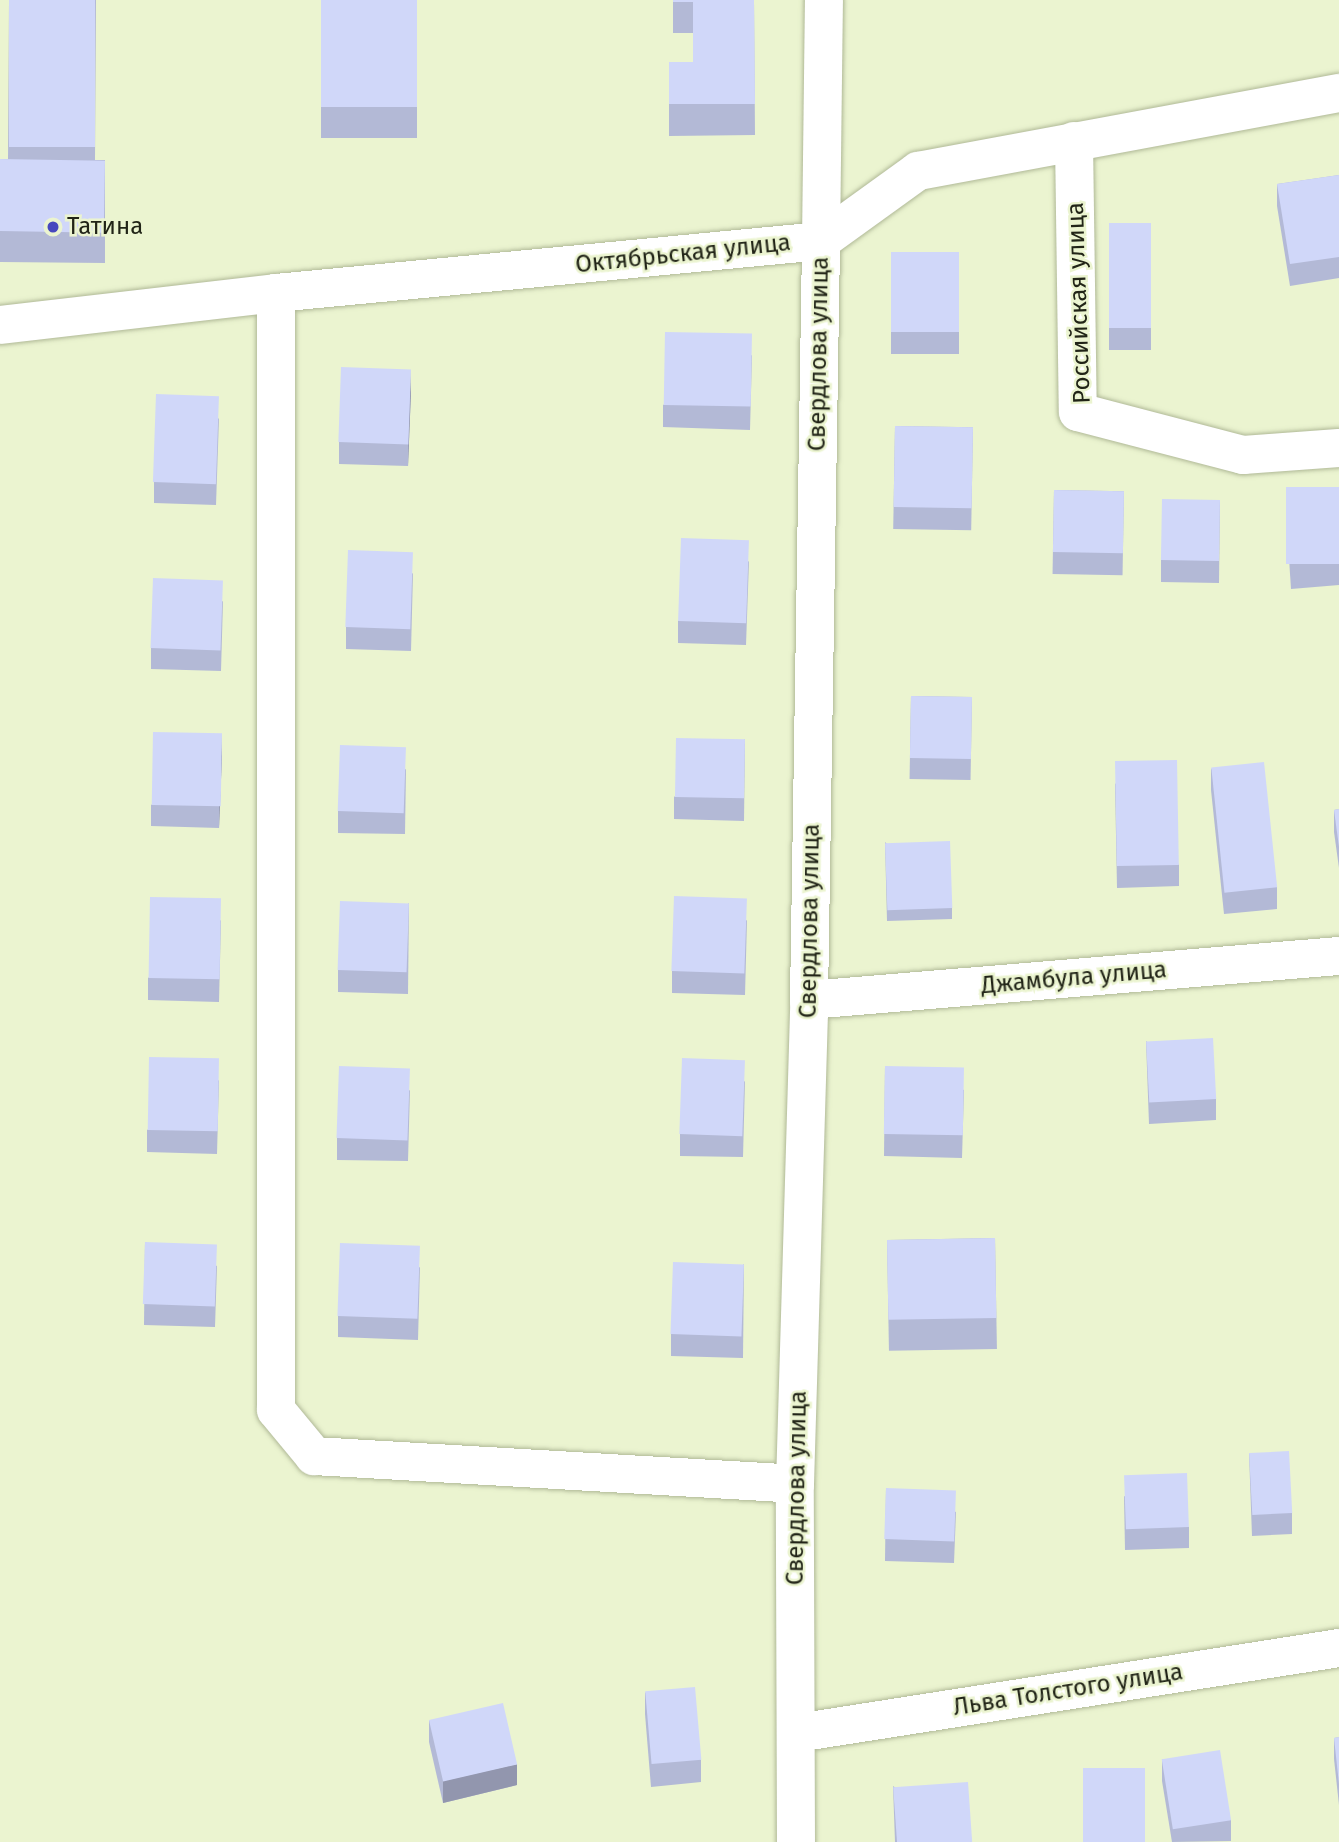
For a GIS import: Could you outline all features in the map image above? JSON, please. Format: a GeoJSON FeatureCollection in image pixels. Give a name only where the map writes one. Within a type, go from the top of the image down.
{"type":"FeatureCollection","features":[{"type":"Feature","properties":{"kind":"street","name":"Свердлова улица"},"geometry":{"type":"LineString","coordinates":[[796,1842],[795,1484],[809,1000],[824,0]]}},
{"type":"Feature","properties":{"kind":"street","name":"Октябрьская улица"},"geometry":{"type":"LineString","coordinates":[[0,326],[276,293],[821,240],[918,171],[1339,93]]}},
{"type":"Feature","properties":{"kind":"street","name":"Российская улица"},"geometry":{"type":"LineString","coordinates":[[1074,141],[1078,412],[1242,455],[1339,448]]}},
{"type":"Feature","properties":{"kind":"street"},"geometry":{"type":"LineString","coordinates":[[276,293],[276,1410],[314,1456],[795,1484]]}},
{"type":"Feature","properties":{"kind":"street","name":"Джамбула улица"},"geometry":{"type":"LineString","coordinates":[[809,1000],[1339,956]]}},
{"type":"Feature","properties":{"kind":"street","name":"Льва Толстого улица"},"geometry":{"type":"LineString","coordinates":[[797,1732],[1339,1648]]}},
{"type":"Feature","properties":{"kind":"building"},"geometry":{"type":"Polygon","coordinates":[[[9,0],[95,0],[95,147],[9,147],[9,0]]]}},
{"type":"Feature","properties":{"kind":"building"},"geometry":{"type":"Polygon","coordinates":[[[321,0],[417,0],[417,107],[321,107],[321,0]]]}},
{"type":"Feature","properties":{"kind":"building"},"geometry":{"type":"Polygon","coordinates":[[[673,0],[754,0],[755,104],[669,104],[669,62],[693,62],[693,2],[673,0]]]}},
{"type":"Feature","properties":{"kind":"building"},"geometry":{"type":"Polygon","coordinates":[[[0,159],[105,161],[104,233],[0,231],[0,159]]]}},
{"type":"Feature","properties":{"kind":"building"},"geometry":{"type":"Polygon","coordinates":[[[1339,175],[1339,257],[1290,264],[1277,184],[1339,175]]]}},
{"type":"Feature","properties":{"kind":"building"},"geometry":{"type":"Polygon","coordinates":[[[1109,223],[1151,223],[1151,328],[1109,328],[1109,223]]]}},
{"type":"Feature","properties":{"kind":"building"},"geometry":{"type":"Polygon","coordinates":[[[891,252],[959,252],[959,332],[891,332],[891,252]]]}},
{"type":"Feature","properties":{"kind":"building"},"geometry":{"type":"Polygon","coordinates":[[[665,332],[752,334],[751,407],[664,405],[665,332]]]}},
{"type":"Feature","properties":{"kind":"building"},"geometry":{"type":"Polygon","coordinates":[[[341,367],[411,369],[408,444],[338,442],[341,367]]]}},
{"type":"Feature","properties":{"kind":"building"},"geometry":{"type":"Polygon","coordinates":[[[156,394],[219,396],[216,484],[153,482],[156,394]]]}},
{"type":"Feature","properties":{"kind":"building"},"geometry":{"type":"Polygon","coordinates":[[[895,426],[973,427],[972,508],[894,507],[895,426]]]}},
{"type":"Feature","properties":{"kind":"building"},"geometry":{"type":"Polygon","coordinates":[[[1286,487],[1339,487],[1339,564],[1286,564],[1286,487]]]}},
{"type":"Feature","properties":{"kind":"building"},"geometry":{"type":"Polygon","coordinates":[[[1054,490],[1124,491],[1123,553],[1053,552],[1054,490]]]}},
{"type":"Feature","properties":{"kind":"building"},"geometry":{"type":"Polygon","coordinates":[[[1162,499],[1220,500],[1219,561],[1161,560],[1162,499]]]}},
{"type":"Feature","properties":{"kind":"building"},"geometry":{"type":"Polygon","coordinates":[[[681,538],[749,540],[746,623],[678,621],[681,538]]]}},
{"type":"Feature","properties":{"kind":"building"},"geometry":{"type":"Polygon","coordinates":[[[348,550],[413,552],[410,629],[345,627],[348,550]]]}},
{"type":"Feature","properties":{"kind":"building"},"geometry":{"type":"Polygon","coordinates":[[[153,578],[223,580],[221,650],[151,648],[153,578]]]}},
{"type":"Feature","properties":{"kind":"building"},"geometry":{"type":"Polygon","coordinates":[[[911,696],[972,697],[971,759],[910,758],[911,696]]]}},
{"type":"Feature","properties":{"kind":"building"},"geometry":{"type":"Polygon","coordinates":[[[153,732],[222,733],[221,806],[152,805],[153,732]]]}},
{"type":"Feature","properties":{"kind":"building"},"geometry":{"type":"Polygon","coordinates":[[[676,738],[745,739],[744,798],[675,797],[676,738]]]}},
{"type":"Feature","properties":{"kind":"building"},"geometry":{"type":"Polygon","coordinates":[[[340,745],[406,747],[404,813],[338,811],[340,745]]]}},
{"type":"Feature","properties":{"kind":"building"},"geometry":{"type":"Polygon","coordinates":[[[1177,760],[1179,865],[1117,866],[1115,761],[1177,760]]]}},
{"type":"Feature","properties":{"kind":"building"},"geometry":{"type":"Polygon","coordinates":[[[1264,762],[1277,887],[1224,893],[1211,768],[1264,762]]]}},
{"type":"Feature","properties":{"kind":"building"},"geometry":{"type":"Polygon","coordinates":[[[1339,809],[1339,847],[1334,810],[1339,809]]]}},
{"type":"Feature","properties":{"kind":"building"},"geometry":{"type":"Polygon","coordinates":[[[950,841],[952,908],[887,910],[885,843],[950,841]]]}},
{"type":"Feature","properties":{"kind":"building"},"geometry":{"type":"Polygon","coordinates":[[[674,896],[747,899],[744,974],[671,971],[674,896]]]}},
{"type":"Feature","properties":{"kind":"building"},"geometry":{"type":"Polygon","coordinates":[[[150,897],[221,898],[220,979],[149,978],[150,897]]]}},
{"type":"Feature","properties":{"kind":"building"},"geometry":{"type":"Polygon","coordinates":[[[340,901],[409,903],[407,972],[338,970],[340,901]]]}},
{"type":"Feature","properties":{"kind":"building"},"geometry":{"type":"Polygon","coordinates":[[[1213,1038],[1216,1099],[1149,1102],[1146,1042],[1213,1038]]]}},
{"type":"Feature","properties":{"kind":"building"},"geometry":{"type":"Polygon","coordinates":[[[149,1057],[219,1058],[218,1131],[148,1130],[149,1057]]]}},
{"type":"Feature","properties":{"kind":"building"},"geometry":{"type":"Polygon","coordinates":[[[682,1058],[745,1060],[742,1136],[679,1134],[682,1058]]]}},
{"type":"Feature","properties":{"kind":"building"},"geometry":{"type":"Polygon","coordinates":[[[339,1066],[410,1068],[407,1140],[336,1138],[339,1066]]]}},
{"type":"Feature","properties":{"kind":"building"},"geometry":{"type":"Polygon","coordinates":[[[885,1066],[964,1067],[963,1135],[884,1134],[885,1066]]]}},
{"type":"Feature","properties":{"kind":"building"},"geometry":{"type":"Polygon","coordinates":[[[995,1238],[996,1318],[888,1320],[887,1240],[995,1238]]]}},
{"type":"Feature","properties":{"kind":"building"},"geometry":{"type":"Polygon","coordinates":[[[145,1242],[217,1245],[215,1306],[143,1304],[145,1242]]]}},
{"type":"Feature","properties":{"kind":"building"},"geometry":{"type":"Polygon","coordinates":[[[340,1243],[420,1246],[417,1319],[337,1316],[340,1243]]]}},
{"type":"Feature","properties":{"kind":"building"},"geometry":{"type":"Polygon","coordinates":[[[673,1262],[744,1264],[741,1336],[670,1334],[673,1262]]]}},
{"type":"Feature","properties":{"kind":"building"},"geometry":{"type":"Polygon","coordinates":[[[1289,1451],[1292,1513],[1252,1515],[1249,1453],[1289,1451]]]}},
{"type":"Feature","properties":{"kind":"building"},"geometry":{"type":"Polygon","coordinates":[[[1187,1473],[1189,1527],[1126,1529],[1124,1475],[1187,1473]]]}},
{"type":"Feature","properties":{"kind":"building"},"geometry":{"type":"Polygon","coordinates":[[[886,1488],[956,1490],[954,1541],[884,1539],[886,1488]]]}},
{"type":"Feature","properties":{"kind":"building"},"geometry":{"type":"Polygon","coordinates":[[[695,1687],[701,1760],[652,1764],[645,1691],[695,1687]]]}},
{"type":"Feature","properties":{"kind":"building"},"geometry":{"type":"Polygon","coordinates":[[[503,1703],[517,1764],[443,1781],[429,1720],[503,1703]]]}},
{"type":"Feature","properties":{"kind":"building"},"geometry":{"type":"Polygon","coordinates":[[[1339,1737],[1339,1784],[1334,1738],[1339,1737]]]}},
{"type":"Feature","properties":{"kind":"building"},"geometry":{"type":"Polygon","coordinates":[[[1220,1750],[1231,1820],[1173,1829],[1162,1759],[1220,1750]]]}},
{"type":"Feature","properties":{"kind":"building"},"geometry":{"type":"Polygon","coordinates":[[[1083,1768],[1145,1768],[1145,1842],[1083,1842],[1083,1768]]]}},
{"type":"Feature","properties":{"kind":"building"},"geometry":{"type":"Polygon","coordinates":[[[968,1782],[972,1842],[897,1842],[893,1787],[968,1782]]]}},
{"type":"Feature","properties":{"kind":"place","name":"Татина"},"geometry":{"type":"Point","coordinates":[53,227]}}]}
